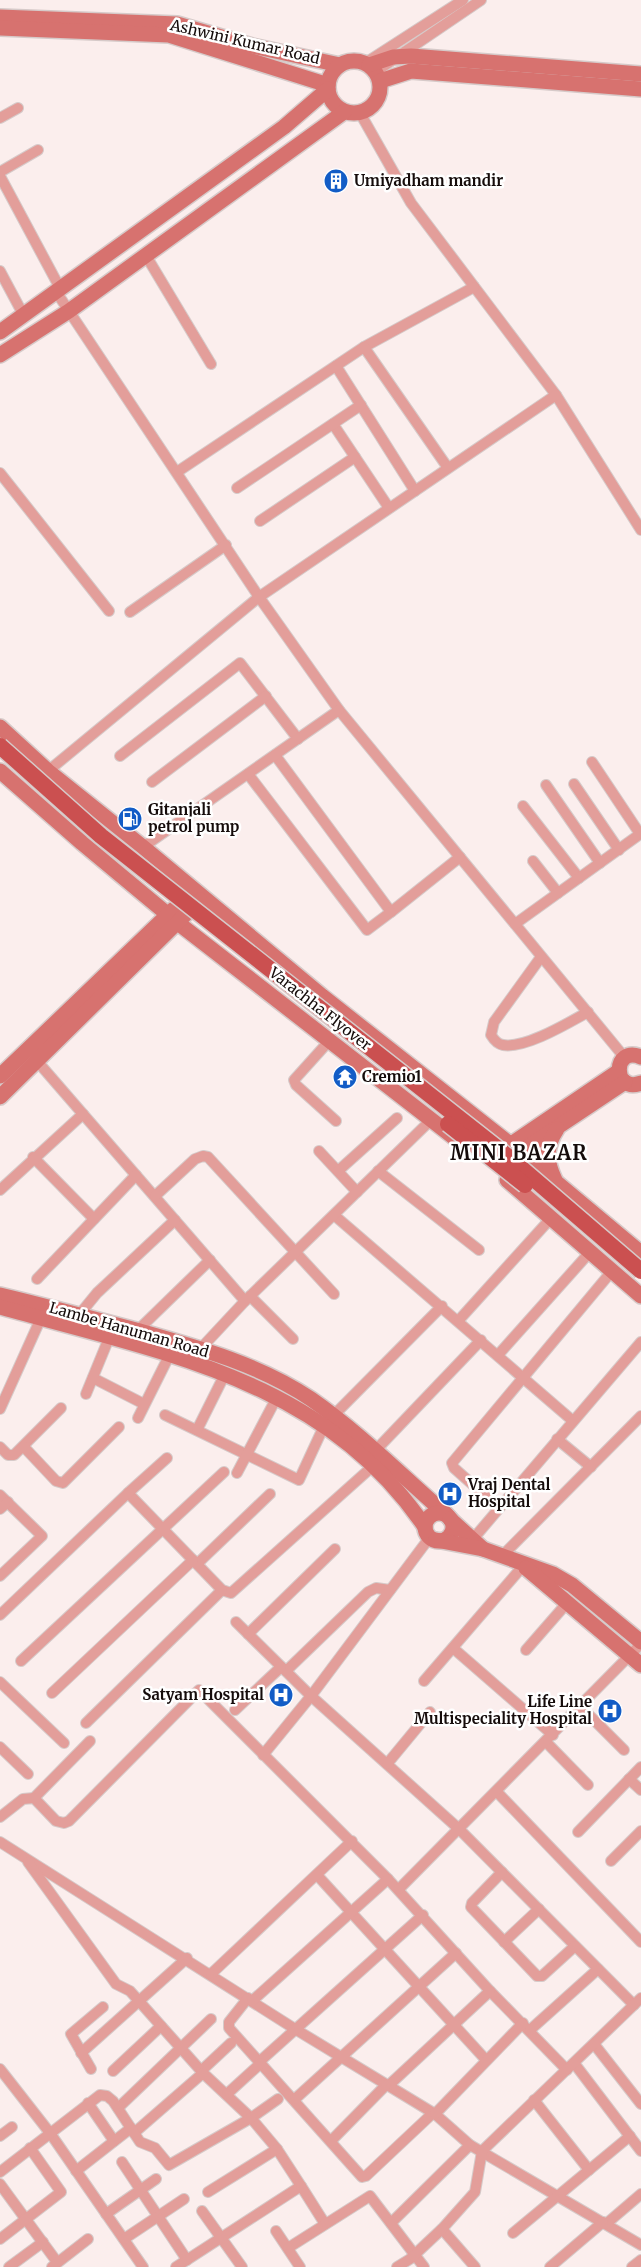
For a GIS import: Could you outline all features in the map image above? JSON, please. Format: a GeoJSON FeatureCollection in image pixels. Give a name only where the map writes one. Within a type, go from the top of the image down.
{"type":"FeatureCollection","features":[{"type":"Feature","properties":{"kind":"main road","name":"Varachha Flyover"},"geometry":{"type":"LineString","coordinates":[[1,735],[100,836],[506,1155],[641,1271]]}},
{"type":"Feature","properties":{"kind":"main road","name":"Varachha Flyover"},"geometry":{"type":"LineString","coordinates":[[0,760],[113,857],[547,1202],[641,1283]]}},
{"type":"Feature","properties":{"kind":"street"},"geometry":{"type":"LineString","coordinates":[[372,71],[463,0]]}},
{"type":"Feature","properties":{"kind":"street"},"geometry":{"type":"LineString","coordinates":[[372,71],[482,0]]}},
{"type":"Feature","properties":{"kind":"street","name":"Ashwini Kumar Road"},"geometry":{"type":"LineString","coordinates":[[0,17],[177,24],[252,46],[340,65]]}},
{"type":"Feature","properties":{"kind":"street","name":"Ashwini Kumar Road"},"geometry":{"type":"LineString","coordinates":[[0,28],[169,35],[328,87]]}},
{"type":"Feature","properties":{"kind":"street"},"geometry":{"type":"LineString","coordinates":[[396,57],[641,74]]}},
{"type":"Feature","properties":{"kind":"street"},"geometry":{"type":"LineString","coordinates":[[372,71],[380,90],[374,105],[360,113],[344,112],[333,103],[328,87],[330,75],[340,65],[354,61],[372,71],[411,72],[641,89]]}},
{"type":"Feature","properties":{"kind":"street"},"geometry":{"type":"LineString","coordinates":[[0,332],[284,127],[328,87]]}},
{"type":"Feature","properties":{"kind":"street"},"geometry":{"type":"LineString","coordinates":[[0,118],[18,108]]}},
{"type":"Feature","properties":{"kind":"street"},"geometry":{"type":"LineString","coordinates":[[0,354],[69,311],[145,254],[344,112]]}},
{"type":"Feature","properties":{"kind":"street"},"geometry":{"type":"LineString","coordinates":[[360,113],[410,204],[556,395],[641,530]]}},
{"type":"Feature","properties":{"kind":"street"},"geometry":{"type":"LineString","coordinates":[[38,150],[0,174],[69,311],[259,597],[339,710],[625,1058]]}},
{"type":"Feature","properties":{"kind":"street"},"geometry":{"type":"LineString","coordinates":[[145,254],[211,364]]}},
{"type":"Feature","properties":{"kind":"street"},"geometry":{"type":"LineString","coordinates":[[0,271],[24,316]]}},
{"type":"Feature","properties":{"kind":"street"},"geometry":{"type":"LineString","coordinates":[[177,472],[364,347],[474,287]]}},
{"type":"Feature","properties":{"kind":"street"},"geometry":{"type":"LineString","coordinates":[[364,347],[448,468]]}},
{"type":"Feature","properties":{"kind":"street"},"geometry":{"type":"LineString","coordinates":[[336,366],[415,491]]}},
{"type":"Feature","properties":{"kind":"street"},"geometry":{"type":"LineString","coordinates":[[48,771],[259,597],[556,395]]}},
{"type":"Feature","properties":{"kind":"street"},"geometry":{"type":"LineString","coordinates":[[237,488],[361,406]]}},
{"type":"Feature","properties":{"kind":"street"},"geometry":{"type":"LineString","coordinates":[[334,424],[389,508]]}},
{"type":"Feature","properties":{"kind":"street"},"geometry":{"type":"LineString","coordinates":[[260,521],[355,457]]}},
{"type":"Feature","properties":{"kind":"street"},"geometry":{"type":"LineString","coordinates":[[0,473],[109,611]]}},
{"type":"Feature","properties":{"kind":"street"},"geometry":{"type":"LineString","coordinates":[[130,612],[226,545]]}},
{"type":"Feature","properties":{"kind":"street"},"geometry":{"type":"LineString","coordinates":[[120,756],[240,663],[298,739]]}},
{"type":"Feature","properties":{"kind":"street"},"geometry":{"type":"LineString","coordinates":[[152,782],[266,696]]}},
{"type":"Feature","properties":{"kind":"street"},"geometry":{"type":"LineString","coordinates":[[143,847],[339,710]]}},
{"type":"Feature","properties":{"kind":"street"},"geometry":{"type":"LineString","coordinates":[[1,735],[143,847],[322,996],[555,1180],[641,1253]]}},
{"type":"Feature","properties":{"kind":"street"},"geometry":{"type":"LineString","coordinates":[[276,755],[391,912]]}},
{"type":"Feature","properties":{"kind":"street"},"geometry":{"type":"LineString","coordinates":[[515,924],[619,850],[640,832],[592,762]]}},
{"type":"Feature","properties":{"kind":"street"},"geometry":{"type":"LineString","coordinates":[[0,771],[173,919],[490,1166],[552,1217],[641,1296]]}},
{"type":"Feature","properties":{"kind":"street"},"geometry":{"type":"LineString","coordinates":[[248,774],[367,930],[460,857]]}},
{"type":"Feature","properties":{"kind":"street"},"geometry":{"type":"LineString","coordinates":[[574,784],[619,850]]}},
{"type":"Feature","properties":{"kind":"street"},"geometry":{"type":"LineString","coordinates":[[546,785],[600,863]]}},
{"type":"Feature","properties":{"kind":"street"},"geometry":{"type":"LineString","coordinates":[[523,806],[579,878]]}},
{"type":"Feature","properties":{"kind":"street"},"geometry":{"type":"LineString","coordinates":[[534,861],[558,893]]}},
{"type":"Feature","properties":{"kind":"street"},"geometry":{"type":"LineString","coordinates":[[0,1097],[198,893]]}},
{"type":"Feature","properties":{"kind":"street"},"geometry":{"type":"LineString","coordinates":[[0,1076],[173,919]]}},
{"type":"Feature","properties":{"kind":"street"},"geometry":{"type":"LineString","coordinates":[[541,957],[494,1022],[492,1035],[496,1042],[503,1046],[534,1039],[588,1012]]}},
{"type":"Feature","properties":{"kind":"street"},"geometry":{"type":"LineString","coordinates":[[330,1040],[294,1080],[296,1085],[336,1121]]}},
{"type":"Feature","properties":{"kind":"street"},"geometry":{"type":"LineString","coordinates":[[641,1057],[633,1055],[625,1058],[620,1064],[622,1077],[634,1085],[641,1083]]}},
{"type":"Feature","properties":{"kind":"street"},"geometry":{"type":"LineString","coordinates":[[37,1061],[210,1260],[248,1299],[293,1339]]}},
{"type":"Feature","properties":{"kind":"street"},"geometry":{"type":"LineString","coordinates":[[515,1148],[536,1127],[622,1077]]}},
{"type":"Feature","properties":{"kind":"street"},"geometry":{"type":"LineString","coordinates":[[490,1166],[515,1148],[559,1126],[622,1077]]}},
{"type":"Feature","properties":{"kind":"street"},"geometry":{"type":"LineString","coordinates":[[0,1190],[83,1114]]}},
{"type":"Feature","properties":{"kind":"street"},"geometry":{"type":"LineString","coordinates":[[338,1171],[397,1118]]}},
{"type":"Feature","properties":{"kind":"street"},"geometry":{"type":"LineString","coordinates":[[200,1355],[248,1299],[432,1120]]}},
{"type":"Feature","properties":{"kind":"street"},"geometry":{"type":"LineString","coordinates":[[555,1180],[550,1169],[547,1154],[551,1137],[559,1126]]}},
{"type":"Feature","properties":{"kind":"street"},"geometry":{"type":"LineString","coordinates":[[493,1130],[536,1127]]}},
{"type":"Feature","properties":{"kind":"street"},"geometry":{"type":"LineString","coordinates":[[319,1151],[357,1192]]}},
{"type":"Feature","properties":{"kind":"street"},"geometry":{"type":"LineString","coordinates":[[155,1196],[195,1159],[203,1156],[208,1157],[334,1294]]}},
{"type":"Feature","properties":{"kind":"street"},"geometry":{"type":"LineString","coordinates":[[33,1158],[94,1219]]}},
{"type":"Feature","properties":{"kind":"street"},"geometry":{"type":"LineString","coordinates":[[378,1171],[479,1250]]}},
{"type":"Feature","properties":{"kind":"street"},"geometry":{"type":"LineString","coordinates":[[37,1279],[136,1175]]}},
{"type":"Feature","properties":{"kind":"street"},"geometry":{"type":"LineString","coordinates":[[334,1215],[459,1320],[573,1421]]}},
{"type":"Feature","properties":{"kind":"street"},"geometry":{"type":"LineString","coordinates":[[459,1320],[552,1217]]}},
{"type":"Feature","properties":{"kind":"street"},"geometry":{"type":"LineString","coordinates":[[79,1315],[97,1293],[175,1220]]}},
{"type":"Feature","properties":{"kind":"street"},"geometry":{"type":"LineString","coordinates":[[498,1355],[590,1252]]}},
{"type":"Feature","properties":{"kind":"street"},"geometry":{"type":"LineString","coordinates":[[137,1331],[210,1260]]}},
{"type":"Feature","properties":{"kind":"street"},"geometry":{"type":"LineString","coordinates":[[499,1508],[454,1468],[452,1463],[612,1271]]}},
{"type":"Feature","properties":{"kind":"street","name":"Lambe Hanuman Road"},"geometry":{"type":"LineString","coordinates":[[0,1295],[137,1331],[200,1355],[273,1378],[311,1399],[329,1421],[408,1503],[430,1535]]}},
{"type":"Feature","properties":{"kind":"street"},"geometry":{"type":"LineString","coordinates":[[165,1415],[299,1480],[329,1421],[442,1306]]}},
{"type":"Feature","properties":{"kind":"street","name":"Lambe Hanuman Road"},"geometry":{"type":"LineString","coordinates":[[0,1307],[170,1354],[200,1355],[224,1374],[329,1421],[375,1451],[478,1544]]}},
{"type":"Feature","properties":{"kind":"street"},"geometry":{"type":"LineString","coordinates":[[0,1409],[40,1318]]}},
{"type":"Feature","properties":{"kind":"street"},"geometry":{"type":"LineString","coordinates":[[86,1394],[109,1338]]}},
{"type":"Feature","properties":{"kind":"street"},"geometry":{"type":"LineString","coordinates":[[375,1451],[481,1340]]}},
{"type":"Feature","properties":{"kind":"street"},"geometry":{"type":"LineString","coordinates":[[478,1544],[499,1508],[641,1342]]}},
{"type":"Feature","properties":{"kind":"street"},"geometry":{"type":"LineString","coordinates":[[138,1418],[170,1354]]}},
{"type":"Feature","properties":{"kind":"street"},"geometry":{"type":"LineString","coordinates":[[197,1430],[224,1374]]}},
{"type":"Feature","properties":{"kind":"street"},"geometry":{"type":"LineString","coordinates":[[93,1378],[144,1404]]}},
{"type":"Feature","properties":{"kind":"street"},"geometry":{"type":"LineString","coordinates":[[237,1474],[277,1397]]}},
{"type":"Feature","properties":{"kind":"street"},"geometry":{"type":"LineString","coordinates":[[0,1447],[11,1456],[24,1447],[61,1408]]}},
{"type":"Feature","properties":{"kind":"street"},"geometry":{"type":"LineString","coordinates":[[502,1556],[641,1416]]}},
{"type":"Feature","properties":{"kind":"street"},"geometry":{"type":"LineString","coordinates":[[24,1447],[56,1482],[63,1483],[119,1427]]}},
{"type":"Feature","properties":{"kind":"street"},"geometry":{"type":"LineString","coordinates":[[557,1439],[591,1467]]}},
{"type":"Feature","properties":{"kind":"street"},"geometry":{"type":"LineString","coordinates":[[0,1615],[128,1493],[168,1458]]}},
{"type":"Feature","properties":{"kind":"street"},"geometry":{"type":"LineString","coordinates":[[128,1493],[222,1590],[231,1593],[239,1588],[313,1518],[331,1505],[373,1466]]}},
{"type":"Feature","properties":{"kind":"street"},"geometry":{"type":"LineString","coordinates":[[21,1661],[224,1472]]}},
{"type":"Feature","properties":{"kind":"street"},"geometry":{"type":"LineString","coordinates":[[52,1693],[270,1494]]}},
{"type":"Feature","properties":{"kind":"street"},"geometry":{"type":"LineString","coordinates":[[0,1576],[42,1536],[2,1502]]}},
{"type":"Feature","properties":{"kind":"street"},"geometry":{"type":"LineString","coordinates":[[263,1755],[311,1696],[430,1535],[427,1519],[434,1514],[448,1517],[452,1532],[445,1539],[430,1535]]}},
{"type":"Feature","properties":{"kind":"street"},"geometry":{"type":"LineString","coordinates":[[399,1889],[581,1707],[636,1661],[641,1643],[572,1585],[553,1574],[521,1564],[478,1544],[430,1535]]}},
{"type":"Feature","properties":{"kind":"street"},"geometry":{"type":"LineString","coordinates":[[248,1634],[335,1549]]}},
{"type":"Feature","properties":{"kind":"street"},"geometry":{"type":"LineString","coordinates":[[521,1564],[636,1661]]}},
{"type":"Feature","properties":{"kind":"street"},"geometry":{"type":"LineString","coordinates":[[424,1681],[521,1564]]}},
{"type":"Feature","properties":{"kind":"street"},"geometry":{"type":"LineString","coordinates":[[235,1710],[368,1592],[376,1588],[390,1590]]}},
{"type":"Feature","properties":{"kind":"street"},"geometry":{"type":"LineString","coordinates":[[86,1723],[222,1590]]}},
{"type":"Feature","properties":{"kind":"street"},"geometry":{"type":"LineString","coordinates":[[526,1650],[567,1603]]}},
{"type":"Feature","properties":{"kind":"street"},"geometry":{"type":"LineString","coordinates":[[236,1622],[311,1696],[459,1829],[598,1969],[637,2002],[482,2151],[475,2192],[442,2229],[414,2255],[397,2267]]}},
{"type":"Feature","properties":{"kind":"street"},"geometry":{"type":"LineString","coordinates":[[452,1648],[550,1739],[588,1785]]}},
{"type":"Feature","properties":{"kind":"street"},"geometry":{"type":"LineString","coordinates":[[0,1682],[64,1742]]}},
{"type":"Feature","properties":{"kind":"street"},"geometry":{"type":"LineString","coordinates":[[34,1798],[56,1821],[64,1824],[69,1821],[198,1690],[399,1889],[490,1992],[570,2067],[641,2150]]}},
{"type":"Feature","properties":{"kind":"street"},"geometry":{"type":"LineString","coordinates":[[581,1707],[624,1750]]}},
{"type":"Feature","properties":{"kind":"street"},"geometry":{"type":"LineString","coordinates":[[387,1764],[430,1712]]}},
{"type":"Feature","properties":{"kind":"street"},"geometry":{"type":"LineString","coordinates":[[2,1811],[23,1799],[34,1798],[90,1741]]}},
{"type":"Feature","properties":{"kind":"street"},"geometry":{"type":"LineString","coordinates":[[0,1748],[28,1774]]}},
{"type":"Feature","properties":{"kind":"street"},"geometry":{"type":"LineString","coordinates":[[578,1832],[641,1767]]}},
{"type":"Feature","properties":{"kind":"street"},"geometry":{"type":"LineString","coordinates":[[629,1779],[641,1790]]}},
{"type":"Feature","properties":{"kind":"street"},"geometry":{"type":"LineString","coordinates":[[497,1792],[641,1942]]}},
{"type":"Feature","properties":{"kind":"street"},"geometry":{"type":"LineString","coordinates":[[611,1861],[641,1831]]}},
{"type":"Feature","properties":{"kind":"street"},"geometry":{"type":"LineString","coordinates":[[211,1974],[352,1841]]}},
{"type":"Feature","properties":{"kind":"street"},"geometry":{"type":"LineString","coordinates":[[0,1842],[186,1958],[295,2029],[434,2114],[470,2145],[641,2245]]}},
{"type":"Feature","properties":{"kind":"street"},"geometry":{"type":"LineString","coordinates":[[26,1858],[116,1984],[130,1991],[140,2001],[202,2072],[251,2118],[277,2149],[325,2224]]}},
{"type":"Feature","properties":{"kind":"street"},"geometry":{"type":"LineString","coordinates":[[502,1872],[471,1905],[472,1909],[504,1942],[539,1977],[575,1946]]}},
{"type":"Feature","properties":{"kind":"street"},"geometry":{"type":"LineString","coordinates":[[316,1875],[486,2060]]}},
{"type":"Feature","properties":{"kind":"street"},"geometry":{"type":"LineString","coordinates":[[388,1878],[250,2000],[228,2025],[231,2031],[365,2177],[434,2114],[486,2060],[598,1969]]}},
{"type":"Feature","properties":{"kind":"street"},"geometry":{"type":"LineString","coordinates":[[504,1942],[539,1909]]}},
{"type":"Feature","properties":{"kind":"street"},"geometry":{"type":"LineString","coordinates":[[227,2094],[295,2029],[423,1915]]}},
{"type":"Feature","properties":{"kind":"street"},"geometry":{"type":"LineString","coordinates":[[294,2099],[456,1953]]}},
{"type":"Feature","properties":{"kind":"street"},"geometry":{"type":"LineString","coordinates":[[81,2054],[186,1958]]}},
{"type":"Feature","properties":{"kind":"street"},"geometry":{"type":"LineString","coordinates":[[331,2141],[387,2086],[490,1992]]}},
{"type":"Feature","properties":{"kind":"street"},"geometry":{"type":"LineString","coordinates":[[92,2069],[71,2038],[72,2032],[103,2007]]}},
{"type":"Feature","properties":{"kind":"street"},"geometry":{"type":"LineString","coordinates":[[118,2108],[211,2019]]}},
{"type":"Feature","properties":{"kind":"street"},"geometry":{"type":"LineString","coordinates":[[113,2071],[161,2026]]}},
{"type":"Feature","properties":{"kind":"street"},"geometry":{"type":"LineString","coordinates":[[76,2171],[114,2141],[132,2130],[202,2072],[231,2042]]}},
{"type":"Feature","properties":{"kind":"street"},"geometry":{"type":"LineString","coordinates":[[594,2044],[639,2098]]}},
{"type":"Feature","properties":{"kind":"street"},"geometry":{"type":"LineString","coordinates":[[0,2069],[50,2133],[143,2267]]}},
{"type":"Feature","properties":{"kind":"street"},"geometry":{"type":"LineString","coordinates":[[0,2172],[88,2103],[103,2095],[113,2101],[143,2145],[155,2148],[166,2162],[172,2164],[251,2118],[278,2099]]}},
{"type":"Feature","properties":{"kind":"street"},"geometry":{"type":"LineString","coordinates":[[534,2100],[589,2170]]}},
{"type":"Feature","properties":{"kind":"street"},"geometry":{"type":"LineString","coordinates":[[88,2103],[114,2141]]}},
{"type":"Feature","properties":{"kind":"street"},"geometry":{"type":"LineString","coordinates":[[0,2136],[12,2127]]}},
{"type":"Feature","properties":{"kind":"street"},"geometry":{"type":"LineString","coordinates":[[513,2233],[630,2136]]}},
{"type":"Feature","properties":{"kind":"street"},"geometry":{"type":"LineString","coordinates":[[391,2223],[470,2145]]}},
{"type":"Feature","properties":{"kind":"street"},"geometry":{"type":"LineString","coordinates":[[0,2239],[60,2192],[30,2148]]}},
{"type":"Feature","properties":{"kind":"street"},"geometry":{"type":"LineString","coordinates":[[208,2192],[277,2149]]}},
{"type":"Feature","properties":{"kind":"street"},"geometry":{"type":"LineString","coordinates":[[122,2162],[187,2260]]}},
{"type":"Feature","properties":{"kind":"street"},"geometry":{"type":"LineString","coordinates":[[106,2214],[156,2179]]}},
{"type":"Feature","properties":{"kind":"street"},"geometry":{"type":"LineString","coordinates":[[0,2184],[42,2242],[54,2265],[88,2239]]}},
{"type":"Feature","properties":{"kind":"street"},"geometry":{"type":"LineString","coordinates":[[176,2267],[301,2186]]}},
{"type":"Feature","properties":{"kind":"street"},"geometry":{"type":"LineString","coordinates":[[550,2267],[641,2194]]}},
{"type":"Feature","properties":{"kind":"street"},"geometry":{"type":"LineString","coordinates":[[288,2248],[370,2196],[424,2267]]}},
{"type":"Feature","properties":{"kind":"street"},"geometry":{"type":"LineString","coordinates":[[124,2239],[184,2199]]}},
{"type":"Feature","properties":{"kind":"street"},"geometry":{"type":"LineString","coordinates":[[202,2211],[242,2267]]}},
{"type":"Feature","properties":{"kind":"street"},"geometry":{"type":"LineString","coordinates":[[442,2229],[475,2267]]}},
{"type":"Feature","properties":{"kind":"street"},"geometry":{"type":"LineString","coordinates":[[276,2231],[300,2267]]}},
{"type":"Feature","properties":{"kind":"street"},"geometry":{"type":"LineString","coordinates":[[0,2260],[7,2267],[42,2242]]}},
{"type":"Feature","properties":{"kind":"street"},"geometry":{"type":"LineString","coordinates":[[632,2267],[641,2260]]}},
{"type":"Feature","properties":{"kind":"place","name":"Umiyadham mandir"},"geometry":{"type":"Point","coordinates":[336,181]}},
{"type":"Feature","properties":{"kind":"place","name":"Gitanjali petrol pump"},"geometry":{"type":"Point","coordinates":[130,819]}},
{"type":"Feature","properties":{"kind":"place","name":"Cremio1"},"geometry":{"type":"Point","coordinates":[345,1077]}},
{"type":"Feature","properties":{"kind":"place","name":"Vraj Dental Hospital"},"geometry":{"type":"Point","coordinates":[450,1494]}},
{"type":"Feature","properties":{"kind":"place","name":"Satyam Hospital"},"geometry":{"type":"Point","coordinates":[281,1695]}},
{"type":"Feature","properties":{"kind":"place","name":"Life Line Multispeciality Hospital"},"geometry":{"type":"Point","coordinates":[610,1711]}},
{"type":"Feature","properties":{"kind":"district","name":"MINI BAZAR"},"geometry":{"type":"Point","coordinates":[519,1153]}}]}
